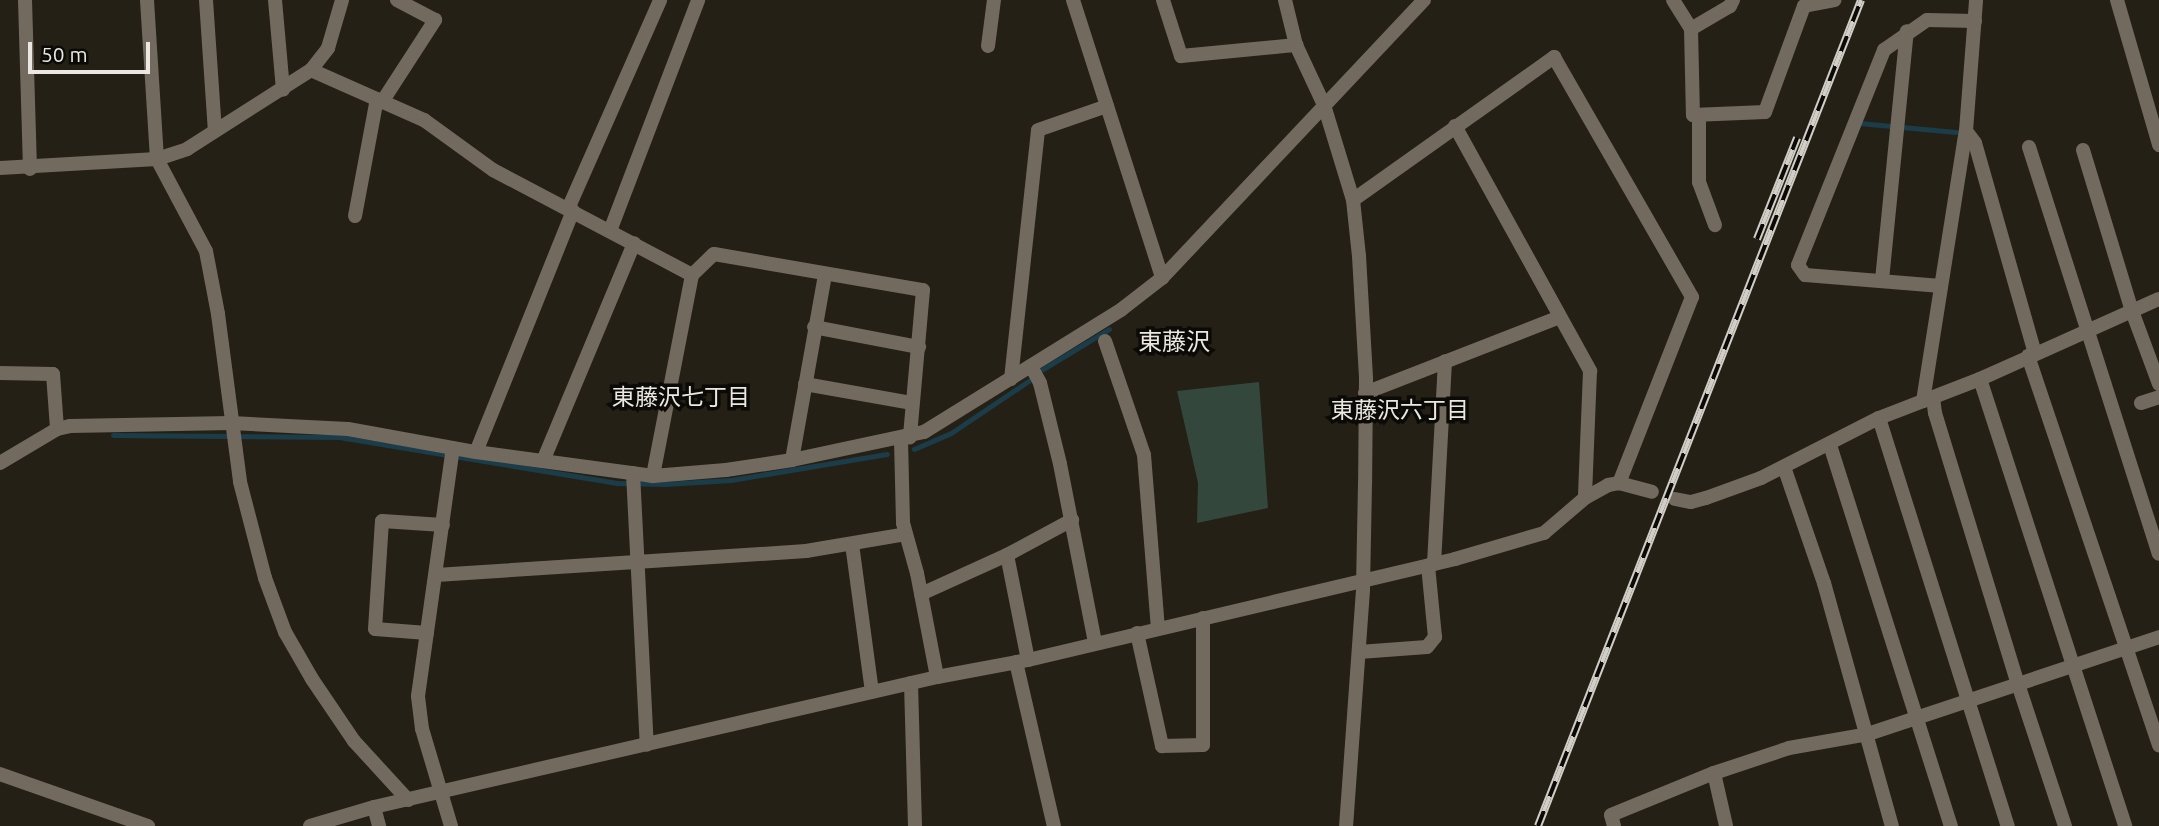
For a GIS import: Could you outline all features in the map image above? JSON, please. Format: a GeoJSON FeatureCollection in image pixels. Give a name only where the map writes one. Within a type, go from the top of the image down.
{"type":"FeatureCollection","features":[{"type":"Feature","properties":{"kind":"street"},"geometry":{"type":"LineString","coordinates":[[25,0],[30,169]]}},
{"type":"Feature","properties":{"kind":"street"},"geometry":{"type":"LineString","coordinates":[[147,0],[157,159],[205,251],[218,314],[231,423],[244,501],[265,578],[285,632],[301,661],[354,741],[408,800]]}},
{"type":"Feature","properties":{"kind":"street"},"geometry":{"type":"LineString","coordinates":[[206,0],[215,131]]}},
{"type":"Feature","properties":{"kind":"street"},"geometry":{"type":"LineString","coordinates":[[275,0],[284,90]]}},
{"type":"Feature","properties":{"kind":"street"},"geometry":{"type":"LineString","coordinates":[[0,168],[30,169],[157,159],[187,149],[284,90],[311,70],[328,48],[342,0]]}},
{"type":"Feature","properties":{"kind":"street"},"geometry":{"type":"LineString","coordinates":[[355,216],[380,101],[435,20],[397,0]]}},
{"type":"Feature","properties":{"kind":"street"},"geometry":{"type":"LineString","coordinates":[[476,452],[571,210],[660,0]]}},
{"type":"Feature","properties":{"kind":"street"},"geometry":{"type":"LineString","coordinates":[[610,231],[698,0]]}},
{"type":"Feature","properties":{"kind":"street"},"geometry":{"type":"LineString","coordinates":[[988,46],[994,0]]}},
{"type":"Feature","properties":{"kind":"street"},"geometry":{"type":"LineString","coordinates":[[1073,0],[1162,278]]}},
{"type":"Feature","properties":{"kind":"street"},"geometry":{"type":"LineString","coordinates":[[1163,0],[1181,56],[1296,45]]}},
{"type":"Feature","properties":{"kind":"street"},"geometry":{"type":"LineString","coordinates":[[1285,0],[1296,45],[1324,105],[1353,200],[1364,393],[1362,581],[1346,826]]}},
{"type":"Feature","properties":{"kind":"street"},"geometry":{"type":"LineString","coordinates":[[0,463],[57,429],[71,426],[231,423],[348,429],[476,452],[653,476],[726,470],[792,460],[924,432],[1122,309],[1162,278],[1424,0]]}},
{"type":"Feature","properties":{"kind":"street"},"geometry":{"type":"LineString","coordinates":[[1672,0],[1691,29],[1693,115],[1699,116],[1765,112],[1804,6],[1834,0]]}},
{"type":"Feature","properties":{"kind":"street"},"geometry":{"type":"LineString","coordinates":[[1691,29],[1730,6],[1733,0]]}},
{"type":"Feature","properties":{"kind":"street"},"geometry":{"type":"LineString","coordinates":[[1976,0],[1966,131],[1941,286],[1928,399],[1935,413],[2018,684],[2065,826]]}},
{"type":"Feature","properties":{"kind":"street"},"geometry":{"type":"LineString","coordinates":[[2117,0],[2159,145]]}},
{"type":"Feature","properties":{"kind":"street"},"geometry":{"type":"LineString","coordinates":[[1941,286],[1805,275],[1798,265],[1884,50],[1907,31],[1927,20],[1975,21]]}},
{"type":"Feature","properties":{"kind":"street"},"geometry":{"type":"LineString","coordinates":[[1882,280],[1907,31]]}},
{"type":"Feature","properties":{"kind":"street"},"geometry":{"type":"LineString","coordinates":[[1353,200],[1554,57],[1692,297],[1619,484]]}},
{"type":"Feature","properties":{"kind":"street"},"geometry":{"type":"LineString","coordinates":[[311,70],[424,120],[493,170],[692,275]]}},
{"type":"Feature","properties":{"kind":"street"},"geometry":{"type":"LineString","coordinates":[[1012,379],[1038,130],[1107,106]]}},
{"type":"Feature","properties":{"kind":"street"},"geometry":{"type":"LineString","coordinates":[[1699,116],[1699,182],[1715,225]]}},
{"type":"Feature","properties":{"kind":"street"},"geometry":{"type":"LineString","coordinates":[[1455,126],[1590,371],[1585,498]]}},
{"type":"Feature","properties":{"kind":"street"},"geometry":{"type":"LineString","coordinates":[[1966,131],[1975,143],[2031,354],[2159,746]]}},
{"type":"Feature","properties":{"kind":"street"},"geometry":{"type":"LineString","coordinates":[[2029,147],[2159,554]]}},
{"type":"Feature","properties":{"kind":"street"},"geometry":{"type":"LineString","coordinates":[[2083,150],[2132,311],[2159,384]]}},
{"type":"Feature","properties":{"kind":"street"},"geometry":{"type":"LineString","coordinates":[[544,461],[634,243]]}},
{"type":"Feature","properties":{"kind":"street"},"geometry":{"type":"LineString","coordinates":[[653,476],[692,275],[713,254],[923,290],[919,347],[905,438],[906,534],[937,677]]}},
{"type":"Feature","properties":{"kind":"street"},"geometry":{"type":"LineString","coordinates":[[792,460],[825,274]]}},
{"type":"Feature","properties":{"kind":"street"},"geometry":{"type":"LineString","coordinates":[[1675,499],[1690,502],[1706,498],[1784,467],[1879,418],[1980,379],[2159,299]]}},
{"type":"Feature","properties":{"kind":"street"},"geometry":{"type":"LineString","coordinates":[[1364,393],[1560,317]]}},
{"type":"Feature","properties":{"kind":"street"},"geometry":{"type":"LineString","coordinates":[[814,327],[919,347]]}},
{"type":"Feature","properties":{"kind":"street"},"geometry":{"type":"LineString","coordinates":[[1105,341],[1144,455],[1158,628]]}},
{"type":"Feature","properties":{"kind":"street"},"geometry":{"type":"LineString","coordinates":[[1359,652],[1427,647],[1434,637],[1431,565],[1445,361]]}},
{"type":"Feature","properties":{"kind":"street"},"geometry":{"type":"LineString","coordinates":[[1031,366],[1040,383],[1072,520],[1095,642]]}},
{"type":"Feature","properties":{"kind":"street"},"geometry":{"type":"LineString","coordinates":[[0,373],[53,374],[57,429]]}},
{"type":"Feature","properties":{"kind":"street"},"geometry":{"type":"LineString","coordinates":[[1980,379],[2125,826]]}},
{"type":"Feature","properties":{"kind":"street"},"geometry":{"type":"LineString","coordinates":[[805,384],[912,403]]}},
{"type":"Feature","properties":{"kind":"street"},"geometry":{"type":"LineString","coordinates":[[2141,403],[2159,397]]}},
{"type":"Feature","properties":{"kind":"street"},"geometry":{"type":"LineString","coordinates":[[1879,418],[2008,826]]}},
{"type":"Feature","properties":{"kind":"street"},"geometry":{"type":"LineString","coordinates":[[1830,445],[1951,826]]}},
{"type":"Feature","properties":{"kind":"street"},"geometry":{"type":"LineString","coordinates":[[451,826],[422,729],[418,696],[453,447]]}},
{"type":"Feature","properties":{"kind":"street"},"geometry":{"type":"LineString","coordinates":[[1784,467],[1824,583],[1892,826]]}},
{"type":"Feature","properties":{"kind":"street"},"geometry":{"type":"LineString","coordinates":[[632,474],[647,745]]}},
{"type":"Feature","properties":{"kind":"street"},"geometry":{"type":"LineString","coordinates":[[310,826],[374,807],[937,677],[1022,661],[1431,565],[1544,533],[1599,489],[1619,484],[1652,492]]}},
{"type":"Feature","properties":{"kind":"street"},"geometry":{"type":"LineString","coordinates":[[921,594],[1007,555],[1072,520]]}},
{"type":"Feature","properties":{"kind":"street"},"geometry":{"type":"LineString","coordinates":[[427,633],[375,629],[382,521],[443,525]]}},
{"type":"Feature","properties":{"kind":"street"},"geometry":{"type":"LineString","coordinates":[[436,575],[806,551],[906,534]]}},
{"type":"Feature","properties":{"kind":"street"},"geometry":{"type":"LineString","coordinates":[[852,544],[872,692]]}},
{"type":"Feature","properties":{"kind":"street"},"geometry":{"type":"LineString","coordinates":[[1007,555],[1022,661],[1054,826]]}},
{"type":"Feature","properties":{"kind":"street"},"geometry":{"type":"LineString","coordinates":[[1137,633],[1162,746],[1203,745],[1203,618]]}},
{"type":"Feature","properties":{"kind":"street"},"geometry":{"type":"LineString","coordinates":[[1614,826],[1611,815],[1714,773],[1789,748],[1868,734],[2159,638]]}},
{"type":"Feature","properties":{"kind":"street"},"geometry":{"type":"LineString","coordinates":[[911,683],[915,826]]}},
{"type":"Feature","properties":{"kind":"street"},"geometry":{"type":"LineString","coordinates":[[1714,773],[1726,826]]}},
{"type":"Feature","properties":{"kind":"street"},"geometry":{"type":"LineString","coordinates":[[0,774],[148,826]]}},
{"type":"Feature","properties":{"kind":"street"},"geometry":{"type":"LineString","coordinates":[[374,807],[379,826]]}},
{"type":"Feature","properties":{"kind":"green space"},"geometry":{"type":"Polygon","coordinates":[[[1259,382],[1268,508],[1197,523],[1198,483],[1177,391],[1259,382]]]}},
{"type":"Feature","properties":{"kind":"waterway"},"geometry":{"type":"LineString","coordinates":[[1859,123],[1956,132]]}},
{"type":"Feature","properties":{"kind":"waterway"},"geometry":{"type":"LineString","coordinates":[[1043,369],[1109,329]]}},
{"type":"Feature","properties":{"kind":"waterway"},"geometry":{"type":"LineString","coordinates":[[914,449],[951,433],[1030,380]]}},
{"type":"Feature","properties":{"kind":"waterway"},"geometry":{"type":"LineString","coordinates":[[113,435],[339,437],[617,483],[665,484],[731,480],[887,454]]}},
{"type":"Feature","properties":{"kind":"railway"},"geometry":{"type":"LineString","coordinates":[[1538,826],[1861,0]]}},
{"type":"Feature","properties":{"kind":"railway"},"geometry":{"type":"LineString","coordinates":[[1757,239],[1797,138]]}},
{"type":"Feature","properties":{"kind":"district","name":"東藤沢"},"geometry":{"type":"Point","coordinates":[1174,342]}},
{"type":"Feature","properties":{"kind":"district","name":"東藤沢七丁目"},"geometry":{"type":"Point","coordinates":[681,397]}},
{"type":"Feature","properties":{"kind":"district","name":"東藤沢六丁目"},"geometry":{"type":"Point","coordinates":[1400,410]}}]}
